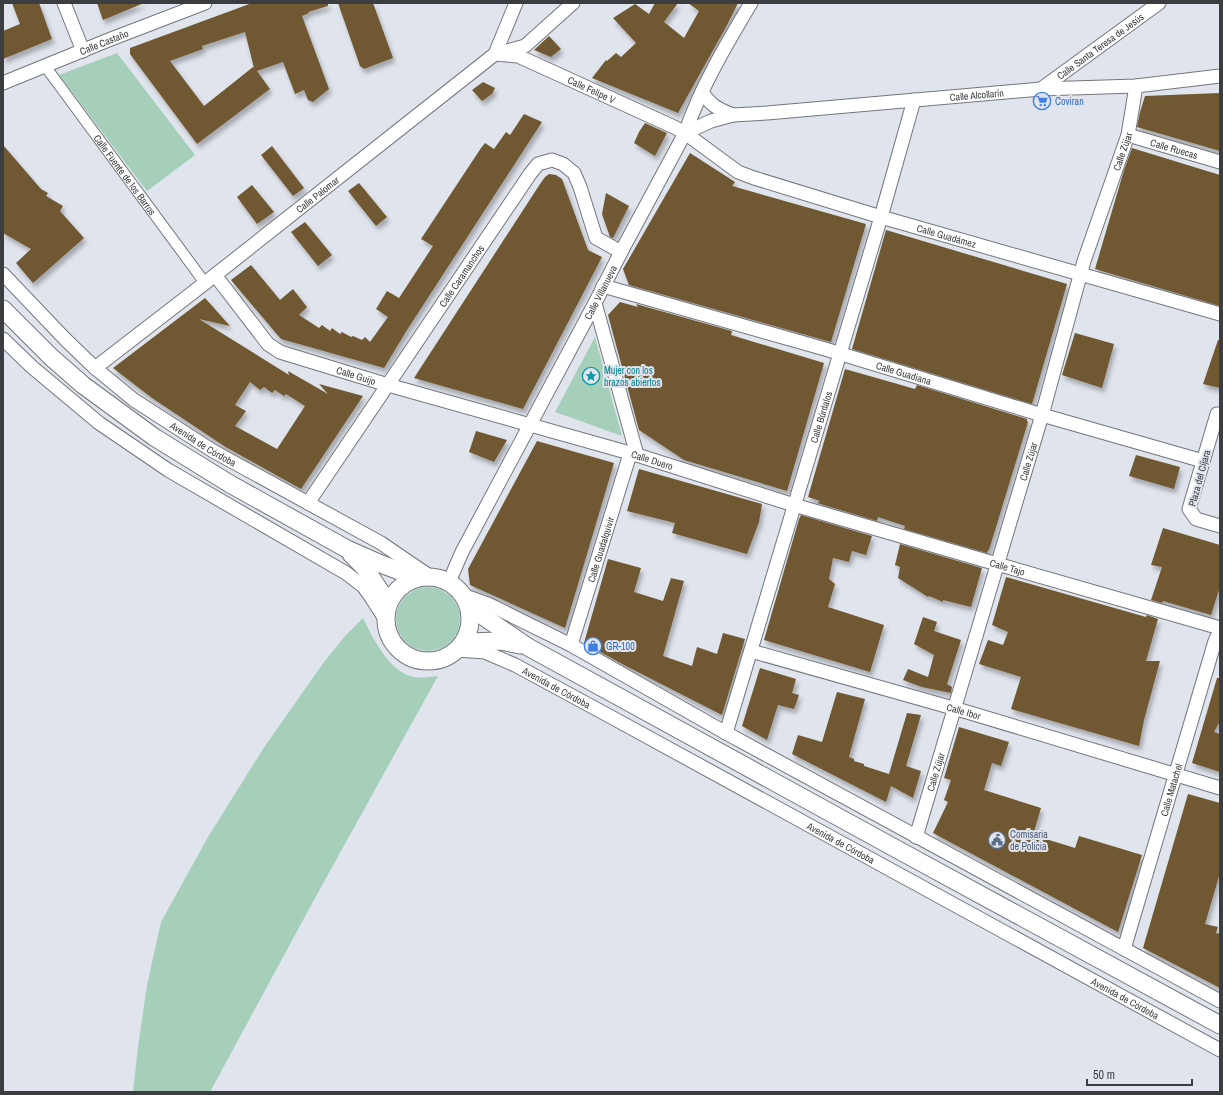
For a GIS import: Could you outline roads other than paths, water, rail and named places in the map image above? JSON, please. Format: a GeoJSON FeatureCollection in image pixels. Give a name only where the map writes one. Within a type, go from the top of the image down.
{"type":"FeatureCollection","features":[{"type":"Feature","properties":{"kind":"street"},"geometry":{"type":"LineString","coordinates":[[64,3],[83,51]]}},
{"type":"Feature","properties":{"kind":"street","name":"Calle Castaño"},"geometry":{"type":"LineString","coordinates":[[3,83],[205,3]]}},
{"type":"Feature","properties":{"kind":"street","name":"Calle Palomar"},"geometry":{"type":"LineString","coordinates":[[95,368],[495,54],[516,3]]}},
{"type":"Feature","properties":{"kind":"street"},"geometry":{"type":"LineString","coordinates":[[495,54],[525,46],[573,3]]}},
{"type":"Feature","properties":{"kind":"street","name":"Calle Villanueva"},"geometry":{"type":"LineString","coordinates":[[449,582],[462,552],[685,133],[692,112],[702,92],[751,3]]}},
{"type":"Feature","properties":{"kind":"street","name":"Calle Santa Teresa de Jesús"},"geometry":{"type":"LineString","coordinates":[[1041,89],[1159,3]]}},
{"type":"Feature","properties":{"kind":"street","name":"Calle Felipe V"},"geometry":{"type":"LineString","coordinates":[[495,54],[518,56],[685,133]]}},
{"type":"Feature","properties":{"kind":"street","name":"Calle Fuente de los Barros"},"geometry":{"type":"LineString","coordinates":[[46,66],[210,279]]}},
{"type":"Feature","properties":{"kind":"street","name":"Calle Alcollarín"},"geometry":{"type":"LineString","coordinates":[[685,133],[711,120],[733,114],[767,113],[1041,89],[1136,86],[1220,76]]}},
{"type":"Feature","properties":{"kind":"street","name":"Calle Zújar"},"geometry":{"type":"LineString","coordinates":[[916,836],[996,564],[1042,415],[1087,253],[1128,135],[1136,86]]}},
{"type":"Feature","properties":{"kind":"street","name":"Calle Alcollarín"},"geometry":{"type":"LineString","coordinates":[[702,92],[708,102],[718,109],[733,114]]}},
{"type":"Feature","properties":{"kind":"street","name":"Calle Búrdalos"},"geometry":{"type":"LineString","coordinates":[[726,733],[881,217],[914,100]]}},
{"type":"Feature","properties":{"kind":"street","name":"Calle Guadámez"},"geometry":{"type":"LineString","coordinates":[[685,133],[738,172],[754,178],[881,217],[1220,314]]}},
{"type":"Feature","properties":{"kind":"street","name":"Calle Ruecas"},"geometry":{"type":"LineString","coordinates":[[1128,135],[1220,162]]}},
{"type":"Feature","properties":{"kind":"street","name":"Calle Caramanchos"},"geometry":{"type":"LineString","coordinates":[[308,503],[538,164],[552,160],[563,164],[574,173],[596,238],[621,252]]}},
{"type":"Feature","properties":{"kind":"street","name":"Avenida de Córdoba"},"geometry":{"type":"LineString","coordinates":[[3,274],[95,368],[134,400],[213,452],[381,544],[424,577]]}},
{"type":"Feature","properties":{"kind":"street","name":"Calle Guijo"},"geometry":{"type":"LineString","coordinates":[[210,279],[268,344],[280,352],[388,385],[633,454]]}},
{"type":"Feature","properties":{"kind":"street","name":"Calle Guadiana"},"geometry":{"type":"LineString","coordinates":[[604,286],[825,349],[1042,415],[1204,460]]}},
{"type":"Feature","properties":{"kind":"street","name":"Calle Duero"},"geometry":{"type":"LineString","coordinates":[[595,303],[633,454],[794,505]]}},
{"type":"Feature","properties":{"kind":"street","name":"Avenida de Córdoba"},"geometry":{"type":"LineString","coordinates":[[3,310],[51,357],[83,385],[154,437],[230,484],[347,549],[381,564],[424,577]]}},
{"type":"Feature","properties":{"kind":"street"},"geometry":{"type":"LineString","coordinates":[[3,339],[32,367],[106,428],[168,470],[346,574],[363,586],[387,611]]}},
{"type":"Feature","properties":{"kind":"street","name":"Plaza del Cíjara"},"geometry":{"type":"LineString","coordinates":[[1220,414],[1217,414],[1189,509],[1196,520],[1220,526]]}},
{"type":"Feature","properties":{"kind":"street","name":"Calle Guadalquivir"},"geometry":{"type":"LineString","coordinates":[[572,645],[633,454]]}},
{"type":"Feature","properties":{"kind":"street","name":"Calle Tajo"},"geometry":{"type":"LineString","coordinates":[[794,505],[1220,630]]}},
{"type":"Feature","properties":{"kind":"street","name":"Avenida de Córdoba"},"geometry":{"type":"LineString","coordinates":[[347,549],[365,568],[387,611]]}},
{"type":"Feature","properties":{"kind":"street"},"geometry":{"type":"LineString","coordinates":[[424,577],[439,578],[449,582],[458,589],[466,600],[470,618],[468,630],[460,646],[446,657],[433,661],[420,661],[407,656],[396,647],[390,639],[386,629],[387,611],[393,594],[400,586],[424,577]]}},
{"type":"Feature","properties":{"kind":"street"},"geometry":{"type":"LineString","coordinates":[[466,600],[488,604],[572,645],[726,733],[1220,1001]]}},
{"type":"Feature","properties":{"kind":"street","name":"Avenida de Córdoba"},"geometry":{"type":"LineString","coordinates":[[466,600],[528,647],[1220,1025]]}},
{"type":"Feature","properties":{"kind":"street","name":"Calle Matachel"},"geometry":{"type":"LineString","coordinates":[[1124,949],[1215,641],[1220,630]]}},
{"type":"Feature","properties":{"kind":"street","name":"Avenida de Córdoba"},"geometry":{"type":"LineString","coordinates":[[460,646],[501,641],[528,647]]}},
{"type":"Feature","properties":{"kind":"street","name":"Avenida de Córdoba"},"geometry":{"type":"LineString","coordinates":[[460,646],[485,652],[515,665],[1220,1050]]}},
{"type":"Feature","properties":{"kind":"street","name":"Calle Ibor"},"geometry":{"type":"LineString","coordinates":[[751,651],[954,709],[1220,788]]}},
{"type":"Feature","properties":{"kind":"place","name":"Coviran"},"geometry":{"type":"Point","coordinates":[1042,101]}},
{"type":"Feature","properties":{"kind":"place","name":"Mujer con los brazos abiertos"},"geometry":{"type":"Point","coordinates":[591,376]}},
{"type":"Feature","properties":{"kind":"place","name":"GR-100"},"geometry":{"type":"Point","coordinates":[593,646]}},
{"type":"Feature","properties":{"kind":"place","name":"Comisaria de Policia"},"geometry":{"type":"Point","coordinates":[997,840]}}]}
